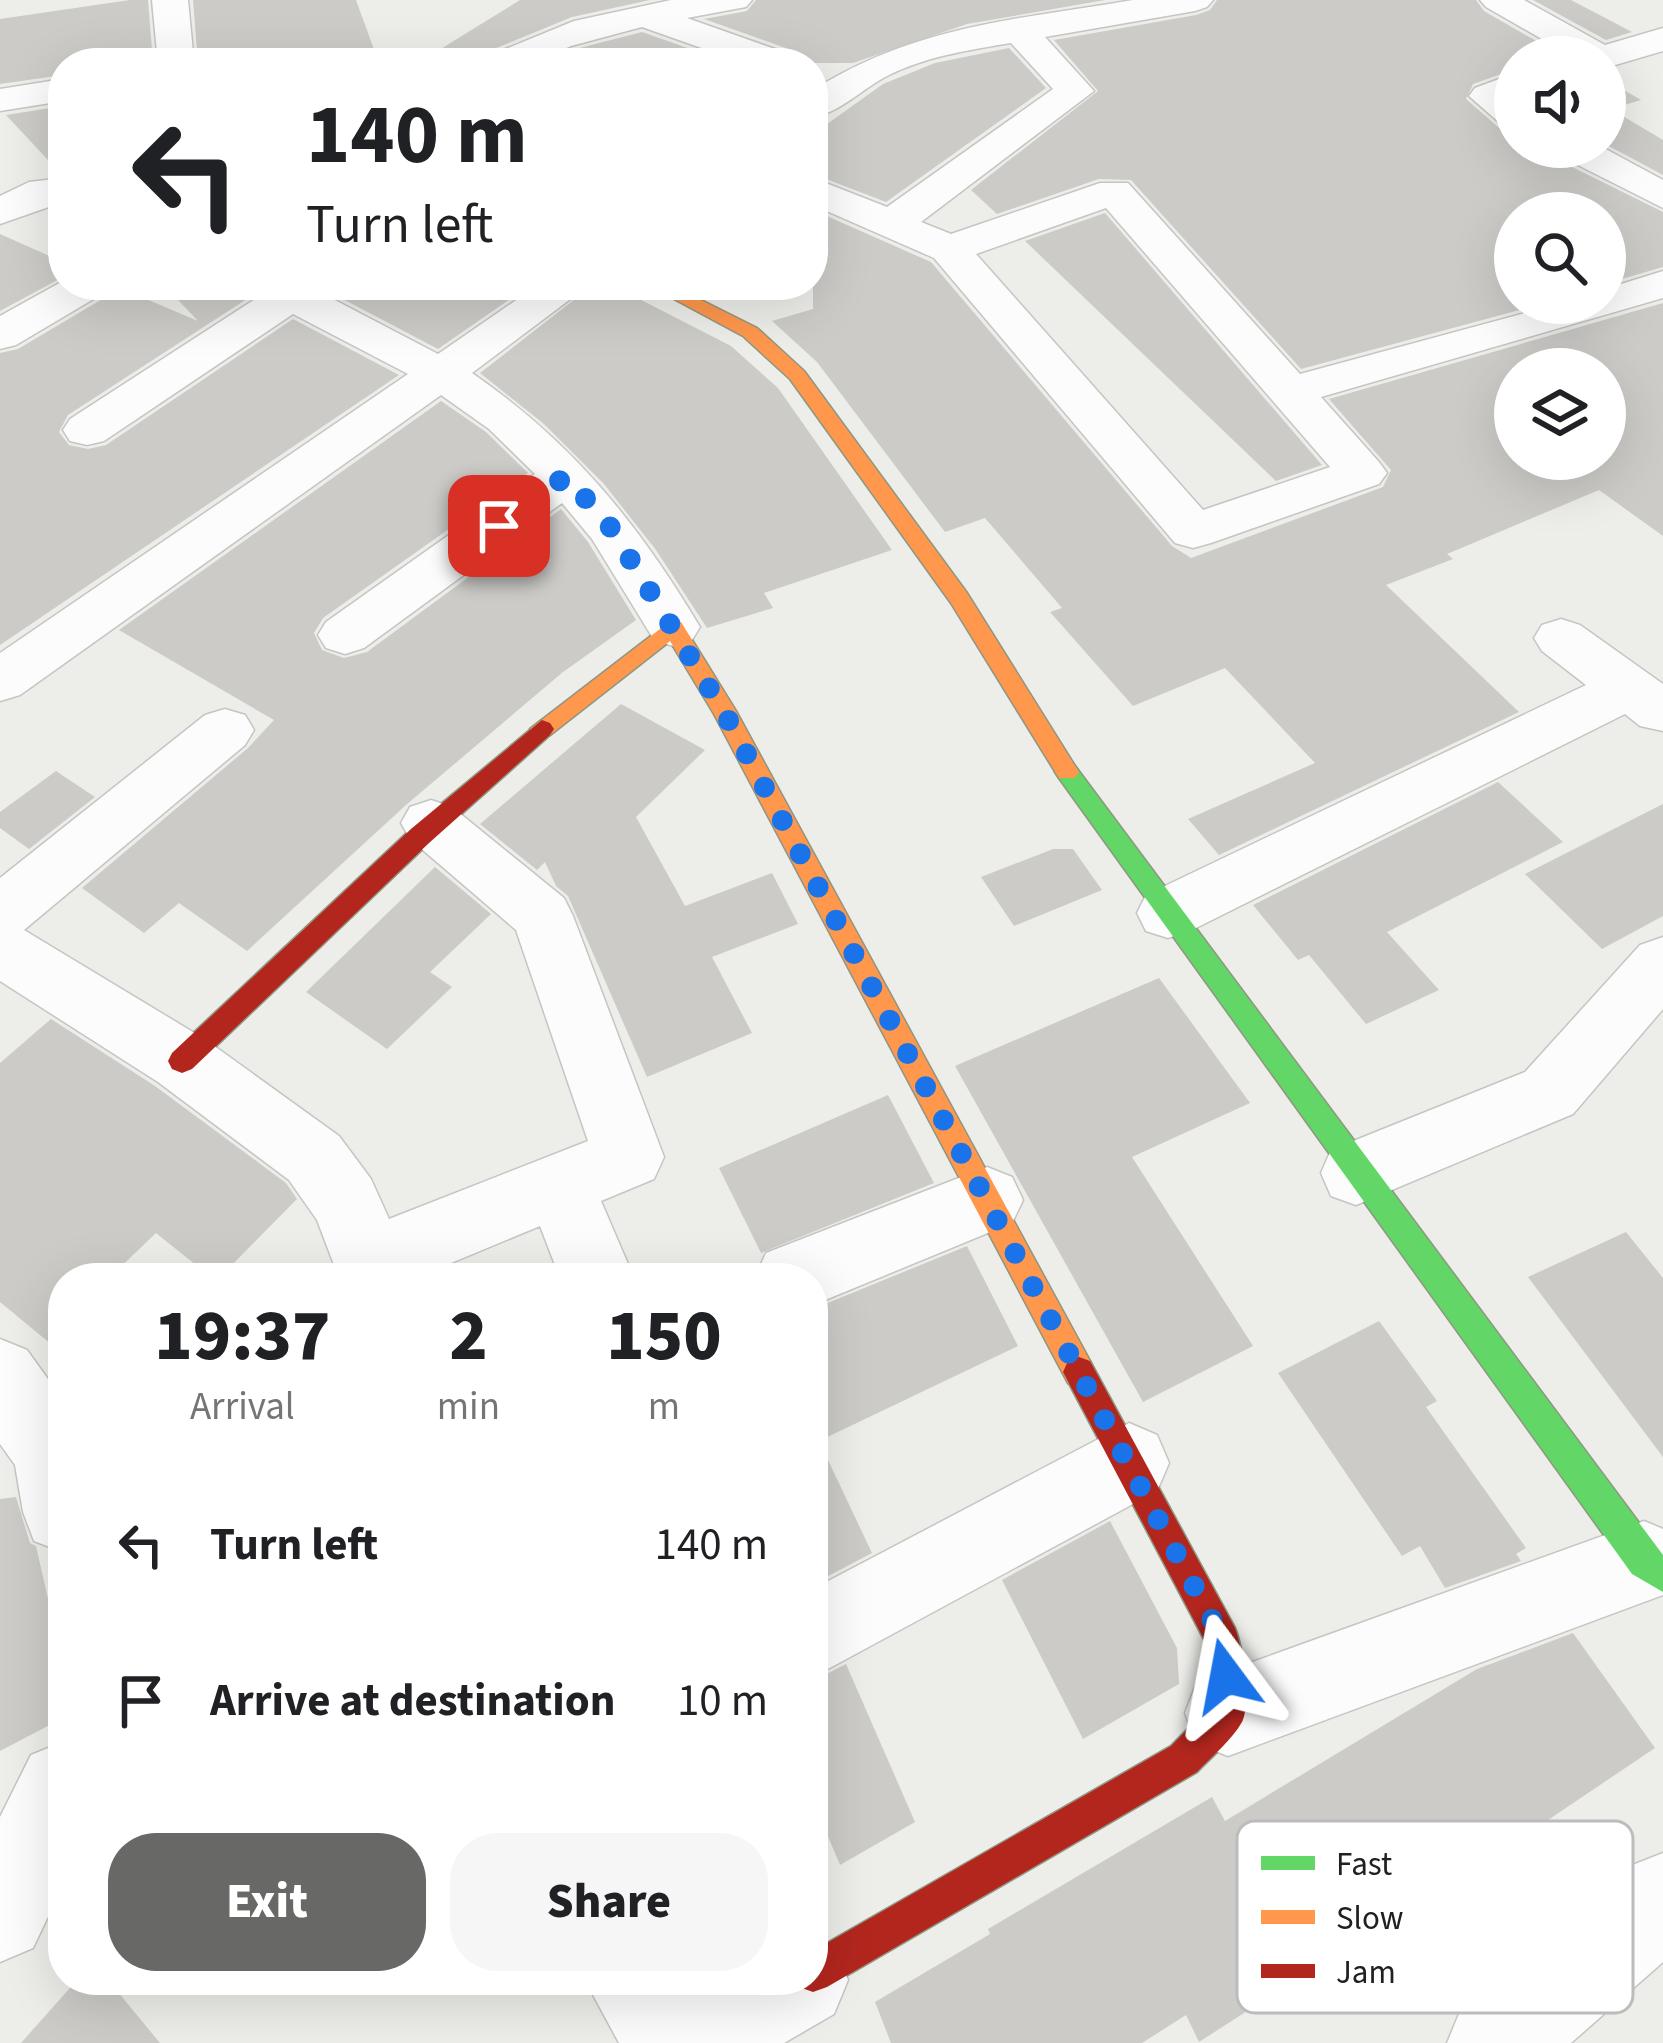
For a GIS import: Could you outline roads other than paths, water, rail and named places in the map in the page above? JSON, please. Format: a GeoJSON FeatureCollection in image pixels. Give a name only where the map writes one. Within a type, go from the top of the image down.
{"type":"FeatureCollection","features":[{"type":"Feature","properties":{"kind":"street"},"geometry":{"type":"LineString","coordinates":[[170,0],[175,48]]}},
{"type":"Feature","properties":{"kind":"street"},"geometry":{"type":"LineString","coordinates":[[533,48],[553,38],[734,0]]}},
{"type":"Feature","properties":{"kind":"street"},"geometry":{"type":"LineString","coordinates":[[828,87],[900,56],[932,29],[1019,31],[1195,0]]}},
{"type":"Feature","properties":{"kind":"street"},"geometry":{"type":"LineString","coordinates":[[1498,0],[1564,36]]}},
{"type":"Feature","properties":{"kind":"street"},"geometry":{"type":"LineString","coordinates":[[646,16],[737,48]]}},
{"type":"Feature","properties":{"kind":"street"},"geometry":{"type":"LineString","coordinates":[[891,224],[1075,91],[1019,31]]}},
{"type":"Feature","properties":{"kind":"street"},"geometry":{"type":"LineString","coordinates":[[1626,50],[1663,39]]}},
{"type":"Feature","properties":{"kind":"street"},"geometry":{"type":"LineString","coordinates":[[0,100],[48,92]]}},
{"type":"Feature","properties":{"kind":"street"},"geometry":{"type":"LineString","coordinates":[[1612,168],[1663,196]]}},
{"type":"Feature","properties":{"kind":"street"},"geometry":{"type":"LineString","coordinates":[[0,212],[48,190]]}},
{"type":"Feature","properties":{"kind":"street"},"geometry":{"type":"LineString","coordinates":[[828,197],[949,250],[1193,531],[1362,473],[1114,192],[949,250]]}},
{"type":"Feature","properties":{"kind":"street"},"geometry":{"type":"LineString","coordinates":[[1290,392],[1663,284]]}},
{"type":"Feature","properties":{"kind":"street"},"geometry":{"type":"LineString","coordinates":[[0,335],[61,300]]}},
{"type":"Feature","properties":{"kind":"street"},"geometry":{"type":"LineString","coordinates":[[87,430],[268,300]]}},
{"type":"Feature","properties":{"kind":"street"},"geometry":{"type":"LineString","coordinates":[[301,300],[442,374],[506,419],[566,476],[611,528],[724,712],[1223,1640],[1228,1713]]}},
{"type":"Feature","properties":{"kind":"street"},"geometry":{"type":"LineString","coordinates":[[0,681],[546,300]]}},
{"type":"Feature","properties":{"kind":"street"},"geometry":{"type":"LineString","coordinates":[[687,300],[750,332],[797,375],[959,598],[1053,752],[1168,913],[1653,1568],[1228,1713],[1184,1759],[828,1963]]}},
{"type":"Feature","properties":{"kind":"street"},"geometry":{"type":"LineString","coordinates":[[344,635],[566,476]]}},
{"type":"Feature","properties":{"kind":"street"},"geometry":{"type":"LineString","coordinates":[[182,1061],[431,823],[586,690],[673,627]]}},
{"type":"Feature","properties":{"kind":"street"},"geometry":{"type":"LineString","coordinates":[[1168,913],[1644,702],[1561,638]]}},
{"type":"Feature","properties":{"kind":"street"},"geometry":{"type":"LineString","coordinates":[[0,914],[225,730]]}},
{"type":"Feature","properties":{"kind":"street"},"geometry":{"type":"LineString","coordinates":[[389,1263],[628,1157],[542,916],[431,823]]}},
{"type":"Feature","properties":{"kind":"street"},"geometry":{"type":"LineString","coordinates":[[0,948],[182,1061],[314,1158],[346,1202],[371,1263]]}},
{"type":"Feature","properties":{"kind":"street"},"geometry":{"type":"LineString","coordinates":[[1356,1172],[1549,1093],[1663,964]]}},
{"type":"Feature","properties":{"kind":"street"},"geometry":{"type":"LineString","coordinates":[[559,1185],[591,1263]]}},
{"type":"Feature","properties":{"kind":"street"},"geometry":{"type":"LineString","coordinates":[[828,1264],[987,1200]]}},
{"type":"Feature","properties":{"kind":"street"},"geometry":{"type":"LineString","coordinates":[[0,1377],[48,1445]]}},
{"type":"Feature","properties":{"kind":"street"},"geometry":{"type":"LineString","coordinates":[[828,1627],[1129,1463]]}},
{"type":"Feature","properties":{"kind":"street"},"geometry":{"type":"LineString","coordinates":[[0,1916],[48,1818]]}},
{"type":"Feature","properties":{"kind":"street"},"geometry":{"type":"LineString","coordinates":[[1633,1927],[1663,1899]]}},
{"type":"Feature","properties":{"kind":"street"},"geometry":{"type":"LineString","coordinates":[[643,1995],[676,2043]]}},
{"type":"Feature","properties":{"kind":"street"},"geometry":{"type":"LineString","coordinates":[[691,2043],[774,1995]]}},
{"type":"Feature","properties":{"kind":"street"},"geometry":{"type":"LineString","coordinates":[[1495,2043],[1532,2013]]}}]}
